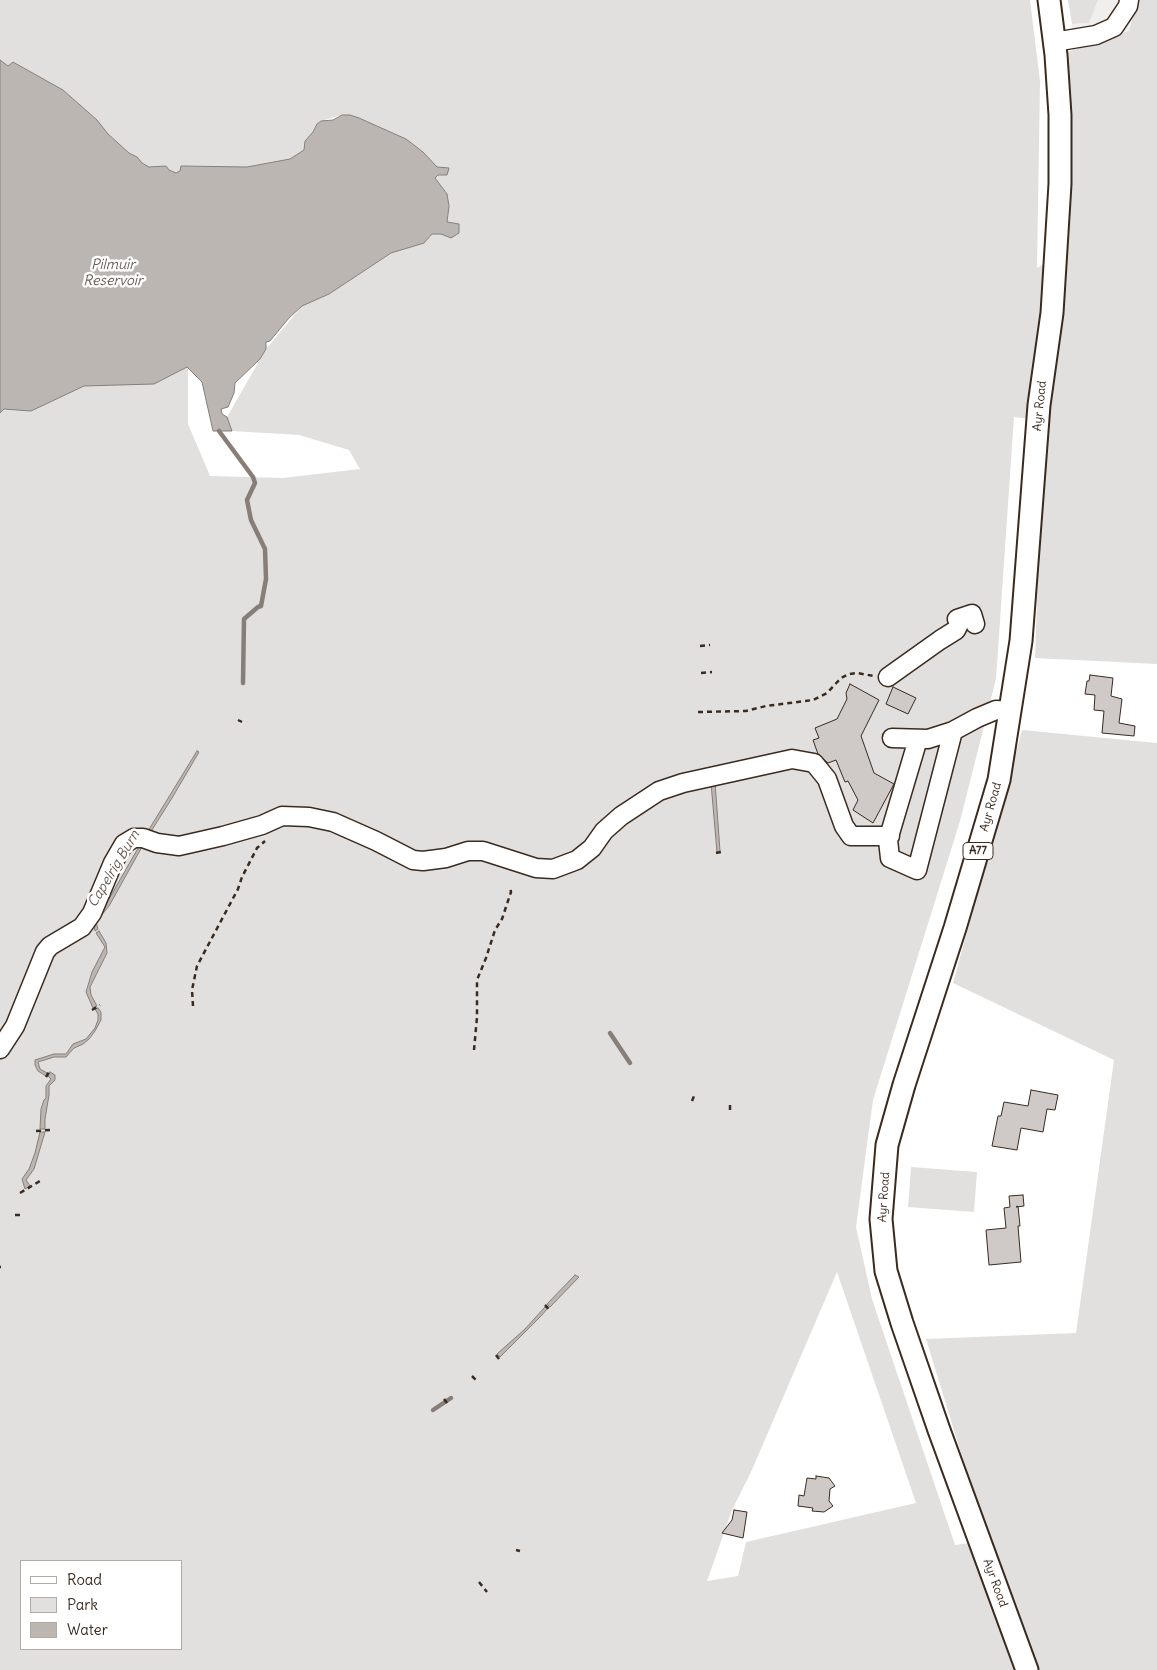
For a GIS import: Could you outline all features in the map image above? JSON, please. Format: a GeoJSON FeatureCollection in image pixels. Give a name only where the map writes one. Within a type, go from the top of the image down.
{"type":"FeatureCollection","features":[{"type":"Feature","properties":{"kind":"main road","name":"Ayr Road"},"geometry":{"type":"LineString","coordinates":[[1027,1670],[902,1323],[886,1271],[881,1219],[887,1146],[904,1085],[955,928],[999,780],[1021,641],[1039,405],[1052,313],[1060,157],[1060,115],[1049,0]]}},
{"type":"Feature","properties":{"kind":"street"},"geometry":{"type":"LineString","coordinates":[[1054,42],[1096,35],[1114,27],[1128,6],[1129,0]]}},
{"type":"Feature","properties":{"kind":"street"},"geometry":{"type":"LineString","coordinates":[[885,677],[956,630],[957,620],[972,614],[974,624]]}},
{"type":"Feature","properties":{"kind":"street"},"geometry":{"type":"LineString","coordinates":[[892,738],[928,739],[953,732],[977,718],[996,710],[1010,711]]}},
{"type":"Feature","properties":{"kind":"street"},"geometry":{"type":"LineString","coordinates":[[918,739],[888,840],[890,858],[917,870],[953,732]]}},
{"type":"Feature","properties":{"kind":"street"},"geometry":{"type":"LineString","coordinates":[[0,1049],[15,1026],[45,952],[50,946],[82,927],[92,913],[113,863],[124,844],[134,838],[179,846],[262,825],[282,816],[309,817],[333,822],[413,860],[423,861],[446,858],[468,851],[484,851],[536,868],[553,869],[577,860],[592,848],[604,831],[621,816],[658,791],[683,783],[792,759],[814,763],[827,779],[844,826],[851,836],[890,836]]}},
{"type":"Feature","properties":{"kind":"path"},"geometry":{"type":"LineString","coordinates":[[701,646],[709,646]]}},
{"type":"Feature","properties":{"kind":"path"},"geometry":{"type":"LineString","coordinates":[[702,673],[711,673]]}},
{"type":"Feature","properties":{"kind":"path"},"geometry":{"type":"LineString","coordinates":[[698,712],[746,711],[766,706],[813,700],[827,693],[841,678],[849,674],[857,673],[885,677]]}},
{"type":"Feature","properties":{"kind":"path"},"geometry":{"type":"LineString","coordinates":[[193,1006],[192,990],[197,966],[257,848],[269,837]]}},
{"type":"Feature","properties":{"kind":"path"},"geometry":{"type":"LineString","coordinates":[[716,853],[721,852]]}},
{"type":"Feature","properties":{"kind":"path"},"geometry":{"type":"LineString","coordinates":[[474,1050],[477,1017],[477,980],[511,892],[510,886]]}},
{"type":"Feature","properties":{"kind":"path"},"geometry":{"type":"LineString","coordinates":[[93,1010],[99,1006]]}},
{"type":"Feature","properties":{"kind":"path"},"geometry":{"type":"LineString","coordinates":[[46,1077],[49,1072]]}},
{"type":"Feature","properties":{"kind":"path"},"geometry":{"type":"LineString","coordinates":[[692,1101],[694,1096]]}},
{"type":"Feature","properties":{"kind":"path"},"geometry":{"type":"LineString","coordinates":[[730,1105],[730,1110]]}},
{"type":"Feature","properties":{"kind":"path"},"geometry":{"type":"LineString","coordinates":[[38,1131],[50,1130]]}},
{"type":"Feature","properties":{"kind":"path"},"geometry":{"type":"LineString","coordinates":[[20,1194],[40,1181]]}},
{"type":"Feature","properties":{"kind":"path"},"geometry":{"type":"LineString","coordinates":[[15,1216],[20,1215]]}},
{"type":"Feature","properties":{"kind":"path"},"geometry":{"type":"LineString","coordinates":[[545,1305],[549,1309]]}},
{"type":"Feature","properties":{"kind":"path"},"geometry":{"type":"LineString","coordinates":[[496,1355],[499,1359]]}},
{"type":"Feature","properties":{"kind":"path"},"geometry":{"type":"LineString","coordinates":[[472,1376],[476,1380]]}},
{"type":"Feature","properties":{"kind":"path"},"geometry":{"type":"LineString","coordinates":[[444,1399],[447,1403]]}},
{"type":"Feature","properties":{"kind":"path"},"geometry":{"type":"LineString","coordinates":[[516,1550],[520,1552]]}},
{"type":"Feature","properties":{"kind":"path"},"geometry":{"type":"LineString","coordinates":[[479,1582],[487,1592]]}},
{"type":"Feature","properties":{"kind":"shaded area"},"geometry":{"type":"Polygon","coordinates":[[[1098,0],[1137,0],[1129,31],[1073,50],[1072,24],[1089,23],[1098,0]]]}},
{"type":"Feature","properties":{"kind":"green space"},"geometry":{"type":"Polygon","coordinates":[[[0,0],[1030,0],[1040,81],[1037,268],[1066,251],[1065,53],[1129,31],[1137,0],[1157,0],[1157,664],[1035,658],[1039,542],[1049,421],[1014,417],[996,679],[960,821],[873,1100],[856,1227],[872,1299],[955,1545],[992,1540],[965,1466],[926,1339],[1076,1333],[1114,1060],[953,983],[1022,730],[1157,743],[1157,1670],[0,1670],[0,278],[188,366],[188,424],[210,476],[283,478],[360,469],[349,450],[299,435],[232,431],[227,417],[266,349],[302,306],[329,294],[391,253],[424,243],[432,234],[458,233],[459,224],[447,222],[449,206],[447,194],[434,178],[438,174],[437,167],[423,152],[406,139],[350,115],[342,115],[321,121],[305,141],[304,150],[290,159],[247,167],[188,166],[176,173],[169,170],[166,166],[149,167],[142,163],[108,134],[97,120],[63,90],[14,62],[8,66],[0,60],[0,0]],[[837,1272],[751,1472],[732,1510],[707,1581],[738,1576],[746,1542],[916,1503],[837,1272]]]}},
{"type":"Feature","properties":{"kind":"green space"},"geometry":{"type":"Polygon","coordinates":[[[1068,0],[1098,0],[1089,23],[1072,24],[1068,0]]]}},
{"type":"Feature","properties":{"kind":"green space"},"geometry":{"type":"Polygon","coordinates":[[[911,1167],[977,1172],[974,1212],[908,1207],[911,1167]]]}},
{"type":"Feature","properties":{"kind":"water","name":"Pilmuir Reservoir"},"geometry":{"type":"Polygon","coordinates":[[[0,60],[8,66],[13,62],[63,90],[97,120],[108,134],[142,163],[149,167],[166,166],[169,170],[176,173],[180,171],[181,166],[247,167],[290,159],[304,150],[305,141],[321,121],[333,120],[342,115],[359,118],[406,139],[423,152],[437,167],[449,168],[447,175],[438,175],[435,178],[447,194],[449,206],[447,222],[459,224],[459,233],[451,238],[441,234],[432,234],[424,243],[391,253],[329,294],[302,306],[270,341],[266,342],[266,349],[260,359],[235,383],[234,393],[228,407],[221,409],[222,414],[227,417],[232,431],[213,431],[202,382],[187,367],[154,384],[84,386],[31,411],[4,409],[0,413],[0,60]]]}},
{"type":"Feature","properties":{"kind":"water"},"geometry":{"type":"Polygon","coordinates":[[[197,751],[199,752],[150,833],[148,831],[197,751]]]}},
{"type":"Feature","properties":{"kind":"water"},"geometry":{"type":"Polygon","coordinates":[[[715,782],[720,851],[717,852],[711,783],[715,782]]]}},
{"type":"Feature","properties":{"kind":"water"},"geometry":{"type":"Polygon","coordinates":[[[141,843],[143,845],[109,906],[96,922],[98,929],[95,931],[93,923],[101,913],[141,843]]]}},
{"type":"Feature","properties":{"kind":"water"},"geometry":{"type":"Polygon","coordinates":[[[99,931],[106,943],[107,953],[90,987],[91,995],[97,1006],[93,1008],[86,992],[92,972],[105,947],[96,933],[99,931]]]}},
{"type":"Feature","properties":{"kind":"water"},"geometry":{"type":"Polygon","coordinates":[[[98,1008],[101,1012],[101,1020],[89,1039],[74,1048],[66,1057],[54,1057],[38,1062],[40,1069],[47,1073],[46,1076],[38,1071],[35,1060],[54,1054],[66,1054],[73,1044],[86,1039],[95,1028],[98,1014],[95,1009],[98,1008]]]}},
{"type":"Feature","properties":{"kind":"water"},"geometry":{"type":"Polygon","coordinates":[[[50,1072],[55,1075],[55,1080],[49,1086],[45,1129],[40,1129],[41,1109],[46,1098],[46,1086],[51,1079],[48,1076],[50,1072]]]}},
{"type":"Feature","properties":{"kind":"water"},"geometry":{"type":"Polygon","coordinates":[[[40,1132],[45,1132],[34,1169],[26,1180],[30,1186],[25,1189],[22,1179],[29,1169],[40,1132]]]}},
{"type":"Feature","properties":{"kind":"water"},"geometry":{"type":"Polygon","coordinates":[[[575,1275],[579,1277],[550,1307],[547,1304],[575,1275]]]}},
{"type":"Feature","properties":{"kind":"water"},"geometry":{"type":"Polygon","coordinates":[[[545,1307],[547,1309],[542,1315],[500,1357],[497,1354],[525,1329],[545,1307]]]}},
{"type":"Feature","properties":{"kind":"building"},"geometry":{"type":"Polygon","coordinates":[[[1090,675],[1113,678],[1111,696],[1122,699],[1119,723],[1135,726],[1134,736],[1102,733],[1104,711],[1094,710],[1095,695],[1085,694],[1090,675]]]}},
{"type":"Feature","properties":{"kind":"building"},"geometry":{"type":"Polygon","coordinates":[[[850,684],[879,700],[861,736],[874,773],[894,784],[873,823],[853,810],[858,800],[848,781],[845,782],[836,760],[828,763],[818,754],[813,740],[819,738],[815,728],[837,719],[847,699],[846,693],[850,684]]]}},
{"type":"Feature","properties":{"kind":"building"},"geometry":{"type":"Polygon","coordinates":[[[893,687],[916,698],[908,714],[886,704],[893,687]]]}},
{"type":"Feature","properties":{"kind":"building"},"geometry":{"type":"Polygon","coordinates":[[[1031,1090],[1058,1095],[1055,1110],[1047,1109],[1043,1132],[1021,1128],[1017,1150],[992,1146],[998,1116],[1001,1116],[1004,1102],[1028,1106],[1031,1090]]]}},
{"type":"Feature","properties":{"kind":"building"},"geometry":{"type":"Polygon","coordinates":[[[1023,1195],[1024,1206],[1018,1207],[1021,1262],[989,1265],[986,1230],[1006,1228],[1004,1208],[1010,1207],[1009,1196],[1023,1195]]]}},
{"type":"Feature","properties":{"kind":"building"},"geometry":{"type":"Polygon","coordinates":[[[816,1476],[829,1478],[835,1486],[830,1489],[829,1501],[833,1506],[824,1512],[812,1511],[813,1508],[798,1506],[799,1495],[804,1496],[807,1478],[816,1479],[816,1476]]]}},
{"type":"Feature","properties":{"kind":"building"},"geometry":{"type":"Polygon","coordinates":[[[734,1510],[747,1512],[743,1538],[722,1533],[732,1520],[734,1510]]]}},
{"type":"Feature","properties":{"kind":"waterway","name":"Capelrig Burn"},"geometry":{"type":"LineString","coordinates":[[219,431],[253,477],[255,483],[247,500],[251,520],[265,549],[266,579],[261,606],[244,619],[243,683]]}},
{"type":"Feature","properties":{"kind":"waterway"},"geometry":{"type":"LineString","coordinates":[[610,1033],[630,1063]]}},
{"type":"Feature","properties":{"kind":"waterway"},"geometry":{"type":"LineString","coordinates":[[433,1410],[451,1398]]}}]}
